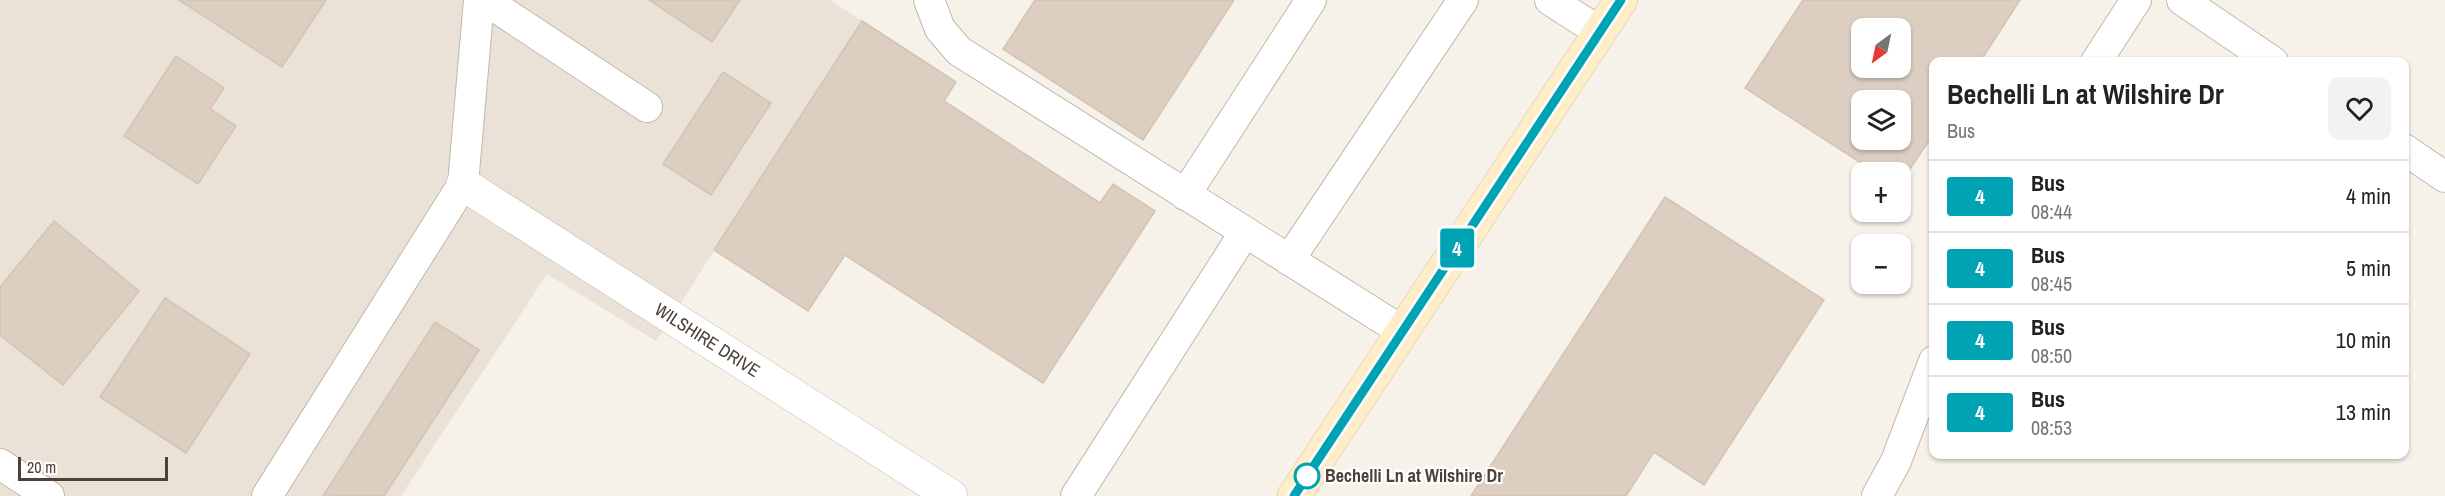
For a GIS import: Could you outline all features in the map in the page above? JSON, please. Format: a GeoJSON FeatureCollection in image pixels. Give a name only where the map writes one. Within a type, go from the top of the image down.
{"type":"FeatureCollection","features":[{"type":"Feature","properties":{"kind":"main road"},"geometry":{"type":"LineString","coordinates":[[1294,496],[1621,0]]}},
{"type":"Feature","properties":{"kind":"street","name":"WILSHIRE DRIVE"},"geometry":{"type":"LineString","coordinates":[[463,184],[951,496]]}},
{"type":"Feature","properties":{"kind":"lane"},"geometry":{"type":"LineString","coordinates":[[267,496],[463,184],[479,0]]}},
{"type":"Feature","properties":{"kind":"lane"},"geometry":{"type":"LineString","coordinates":[[485,0],[647,107]]}},
{"type":"Feature","properties":{"kind":"lane"},"geometry":{"type":"LineString","coordinates":[[929,0],[940,29],[959,51],[1402,332]]}},
{"type":"Feature","properties":{"kind":"lane"},"geometry":{"type":"LineString","coordinates":[[1185,195],[1311,0]]}},
{"type":"Feature","properties":{"kind":"lane"},"geometry":{"type":"LineString","coordinates":[[1289,260],[1463,0]]}},
{"type":"Feature","properties":{"kind":"lane"},"geometry":{"type":"LineString","coordinates":[[1550,0],[1600,32]]}},
{"type":"Feature","properties":{"kind":"lane"},"geometry":{"type":"LineString","coordinates":[[2099,57],[2136,0]]}},
{"type":"Feature","properties":{"kind":"lane"},"geometry":{"type":"LineString","coordinates":[[2182,0],[2266,57]]}},
{"type":"Feature","properties":{"kind":"lane"},"geometry":{"type":"LineString","coordinates":[[2409,152],[2445,177]]}},
{"type":"Feature","properties":{"kind":"lane"},"geometry":{"type":"LineString","coordinates":[[1076,496],[1245,232]]}},
{"type":"Feature","properties":{"kind":"lane"},"geometry":{"type":"LineString","coordinates":[[1876,496],[1896,461],[1929,374]]}},
{"type":"Feature","properties":{"kind":"lane"},"geometry":{"type":"LineString","coordinates":[[0,464],[49,496]]}},
{"type":"Feature","properties":{"kind":"shaded area"},"geometry":{"type":"Polygon","coordinates":[[[0,0],[830,0],[862,21],[656,341],[547,274],[401,496],[0,496],[0,0]]]}},
{"type":"Feature","properties":{"kind":"building"},"geometry":{"type":"Polygon","coordinates":[[[179,0],[326,0],[282,67],[179,0]]]}},
{"type":"Feature","properties":{"kind":"building"},"geometry":{"type":"Polygon","coordinates":[[[649,0],[740,0],[712,42],[649,0]]]}},
{"type":"Feature","properties":{"kind":"building"},"geometry":{"type":"Polygon","coordinates":[[[1035,0],[1234,0],[1143,140],[1003,49],[1035,0]]]}},
{"type":"Feature","properties":{"kind":"building"},"geometry":{"type":"Polygon","coordinates":[[[1803,0],[2020,0],[1983,57],[1929,57],[1929,140],[1911,168],[1911,162],[1860,162],[1745,88],[1803,0]]]}},
{"type":"Feature","properties":{"kind":"building"},"geometry":{"type":"Polygon","coordinates":[[[862,21],[956,82],[944,101],[1100,203],[1113,184],[1155,211],[1043,383],[845,255],[808,311],[714,250],[862,21]]]}},
{"type":"Feature","properties":{"kind":"building"},"geometry":{"type":"Polygon","coordinates":[[[176,56],[224,88],[210,109],[236,126],[198,184],[124,136],[176,56]]]}},
{"type":"Feature","properties":{"kind":"building"},"geometry":{"type":"Polygon","coordinates":[[[723,72],[771,103],[711,195],[663,164],[723,72]]]}},
{"type":"Feature","properties":{"kind":"building"},"geometry":{"type":"Polygon","coordinates":[[[1665,197],[1824,300],[1704,485],[1654,452],[1626,496],[1471,496],[1665,197]]]}},
{"type":"Feature","properties":{"kind":"building"},"geometry":{"type":"Polygon","coordinates":[[[54,221],[139,291],[63,385],[0,335],[0,287],[54,221]]]}},
{"type":"Feature","properties":{"kind":"building"},"geometry":{"type":"Polygon","coordinates":[[[165,298],[250,354],[186,453],[100,397],[165,298]]]}},
{"type":"Feature","properties":{"kind":"building"},"geometry":{"type":"Polygon","coordinates":[[[435,322],[479,350],[384,496],[323,496],[435,322]]]}},
{"type":"Feature","properties":{"kind":"bus line","name":"4"},"geometry":{"type":"LineString","coordinates":[[1294,496],[1621,0]]}},
{"type":"Feature","properties":{"kind":"place","name":"Bechelli Ln at Wilshire Dr"},"geometry":{"type":"Point","coordinates":[1307,476]}}]}
